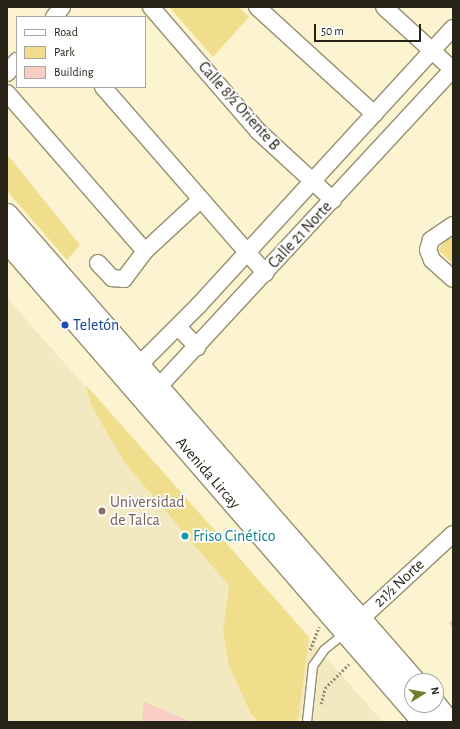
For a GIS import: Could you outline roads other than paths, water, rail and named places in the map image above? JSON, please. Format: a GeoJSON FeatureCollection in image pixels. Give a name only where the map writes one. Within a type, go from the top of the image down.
{"type":"FeatureCollection","features":[{"type":"Feature","properties":{"kind":"main road","name":"Avenida Lircay"},"geometry":{"type":"LineString","coordinates":[[7,215],[137,367],[151,395],[346,633],[424,722]]}},
{"type":"Feature","properties":{"kind":"main road","name":"Avenida Lircay"},"geometry":{"type":"LineString","coordinates":[[7,241],[361,619],[407,673]]}},
{"type":"Feature","properties":{"kind":"main road"},"geometry":{"type":"LineString","coordinates":[[442,713],[449,722]]}},
{"type":"Feature","properties":{"kind":"street"},"geometry":{"type":"LineString","coordinates":[[55,16],[62,7]]}},
{"type":"Feature","properties":{"kind":"street","name":"Calle 8½ Oriente B"},"geometry":{"type":"LineString","coordinates":[[151,7],[258,131],[333,200]]}},
{"type":"Feature","properties":{"kind":"street"},"geometry":{"type":"LineString","coordinates":[[258,7],[374,114]]}},
{"type":"Feature","properties":{"kind":"street"},"geometry":{"type":"LineString","coordinates":[[384,7],[453,69]]}},
{"type":"Feature","properties":{"kind":"street","name":"Calle 21 Norte"},"geometry":{"type":"LineString","coordinates":[[137,367],[178,327],[453,28]]}},
{"type":"Feature","properties":{"kind":"street"},"geometry":{"type":"LineString","coordinates":[[7,73],[16,62]]}},
{"type":"Feature","properties":{"kind":"street","name":"Calle 21 Norte"},"geometry":{"type":"LineString","coordinates":[[151,395],[265,274],[453,69]]}},
{"type":"Feature","properties":{"kind":"street"},"geometry":{"type":"LineString","coordinates":[[103,88],[265,274]]}},
{"type":"Feature","properties":{"kind":"street"},"geometry":{"type":"LineString","coordinates":[[7,93],[145,251]]}},
{"type":"Feature","properties":{"kind":"street"},"geometry":{"type":"LineString","coordinates":[[98,263],[119,280],[128,276],[145,251],[200,200]]}},
{"type":"Feature","properties":{"kind":"street"},"geometry":{"type":"LineString","coordinates":[[453,225],[431,240],[428,250],[432,260],[453,279]]}},
{"type":"Feature","properties":{"kind":"street"},"geometry":{"type":"LineString","coordinates":[[178,327],[197,347]]}},
{"type":"Feature","properties":{"kind":"street","name":"21½ Norte"},"geometry":{"type":"LineString","coordinates":[[346,633],[453,534]]}},
{"type":"Feature","properties":{"kind":"lane"},"geometry":{"type":"LineString","coordinates":[[307,722],[313,666],[324,650],[346,633]]}},
{"type":"Feature","properties":{"kind":"place","name":"Teletón"},"geometry":{"type":"Point","coordinates":[65,325]}},
{"type":"Feature","properties":{"kind":"place","name":"Universidad de Talca"},"geometry":{"type":"Point","coordinates":[102,511]}},
{"type":"Feature","properties":{"kind":"place","name":"Friso Cinético"},"geometry":{"type":"Point","coordinates":[185,536]}}]}
